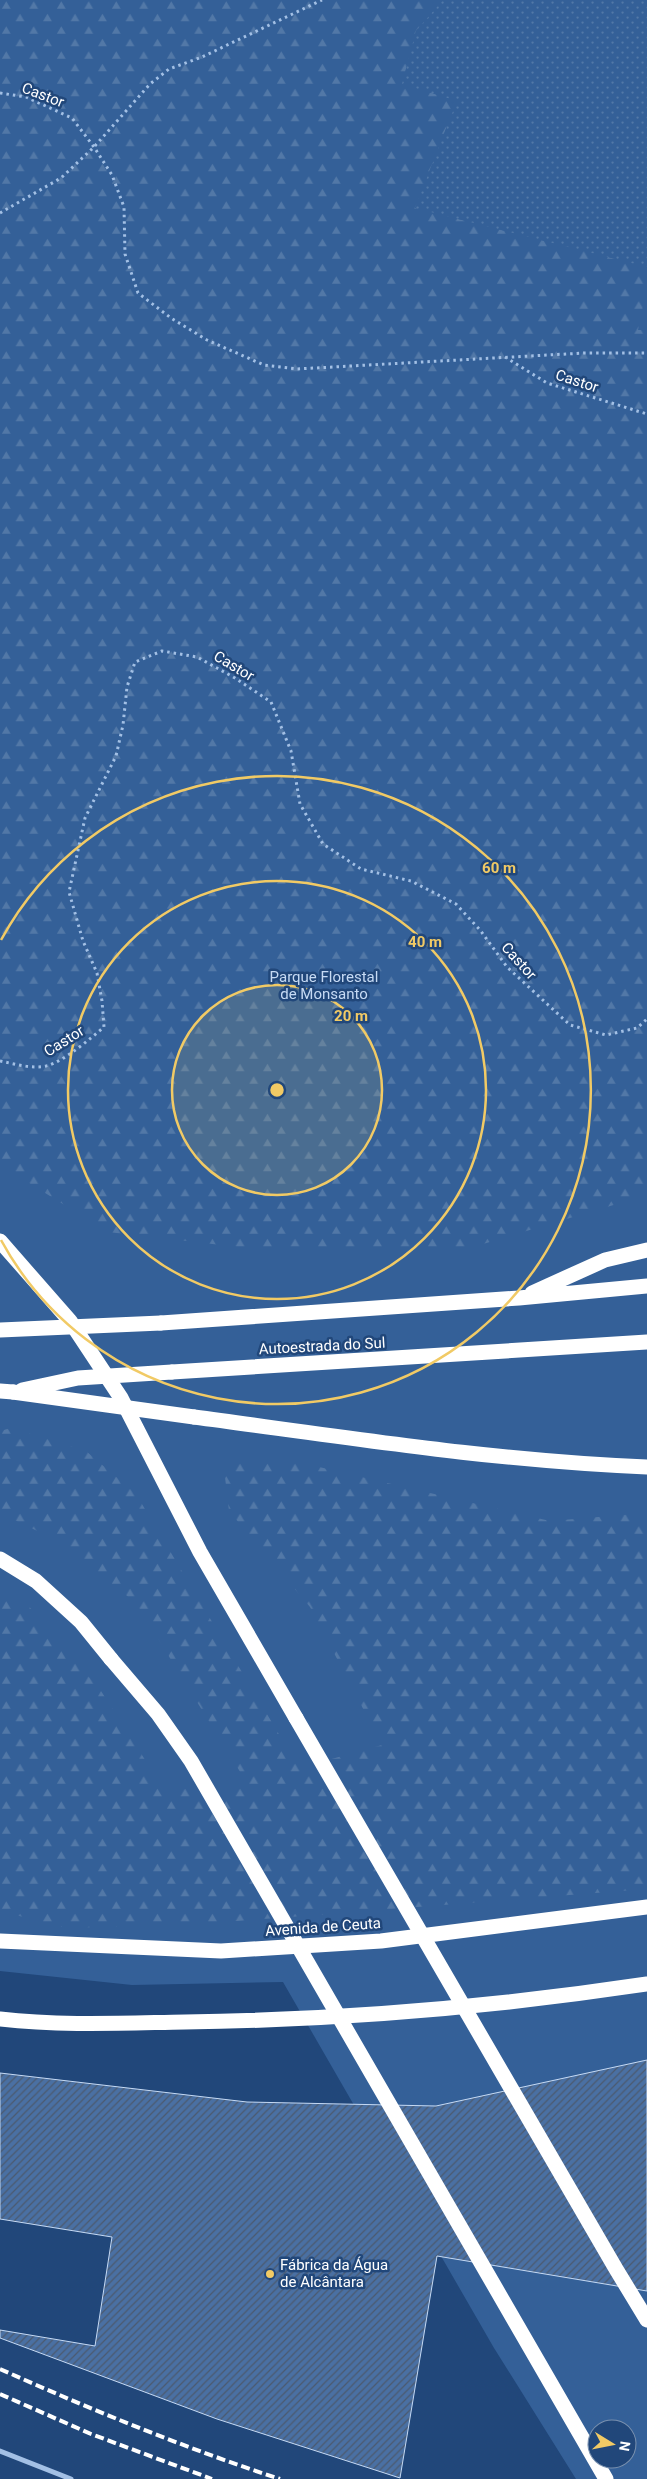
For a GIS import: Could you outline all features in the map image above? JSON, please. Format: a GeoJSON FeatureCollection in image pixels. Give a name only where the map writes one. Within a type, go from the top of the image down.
{"type":"FeatureCollection","features":[{"type":"Feature","properties":{"kind":"highway"},"geometry":{"type":"LineString","coordinates":[[0,1241],[70,1320],[121,1398],[200,1552],[601,2244],[647,2320]]}},
{"type":"Feature","properties":{"kind":"highway"},"geometry":{"type":"LineString","coordinates":[[518,1298],[605,1260],[647,1250]]}},
{"type":"Feature","properties":{"kind":"highway"},"geometry":{"type":"LineString","coordinates":[[0,1330],[161,1323],[518,1298],[647,1286]]}},
{"type":"Feature","properties":{"kind":"highway","name":"Autoestrada do Sul"},"geometry":{"type":"LineString","coordinates":[[6,1391],[78,1378],[647,1342]]}},
{"type":"Feature","properties":{"kind":"highway"},"geometry":{"type":"LineString","coordinates":[[6,1391],[464,1452],[544,1461],[647,1466]]}},
{"type":"Feature","properties":{"kind":"highway"},"geometry":{"type":"LineString","coordinates":[[0,1559],[36,1581],[81,1622],[158,1714],[191,1760],[606,2479]]}},
{"type":"Feature","properties":{"kind":"highway","name":"Avenida de Ceuta"},"geometry":{"type":"LineString","coordinates":[[0,1942],[221,1952],[381,1941],[647,1907]]}},
{"type":"Feature","properties":{"kind":"highway"},"geometry":{"type":"LineString","coordinates":[[0,2019],[115,2023],[231,2022],[346,2016],[558,1997],[647,1984]]}},
{"type":"Feature","properties":{"kind":"street"},"geometry":{"type":"LineString","coordinates":[[0,2451],[71,2479]]}},
{"type":"Feature","properties":{"kind":"path"},"geometry":{"type":"LineString","coordinates":[[0,213],[61,178],[94,147],[150,84],[169,69],[211,53],[322,0]]}},
{"type":"Feature","properties":{"kind":"path","name":"Castor"},"geometry":{"type":"LineString","coordinates":[[0,93],[26,97],[72,118],[94,147],[112,175],[124,208],[125,254],[138,293],[171,318],[207,340],[264,365],[297,369],[584,353],[647,353]]}},
{"type":"Feature","properties":{"kind":"path","name":"Castor"},"geometry":{"type":"LineString","coordinates":[[505,357],[547,383],[647,414]]}},
{"type":"Feature","properties":{"kind":"path","name":"Castor"},"geometry":{"type":"LineString","coordinates":[[0,1061],[22,1066],[47,1066],[81,1047],[104,1027],[97,973],[84,942],[69,892],[85,818],[116,756],[124,724],[127,687],[134,662],[162,651],[197,657],[235,678],[271,702],[292,751],[300,804],[324,844],[361,870],[411,881],[456,904],[480,930],[507,967],[570,1025],[606,1035],[637,1028],[647,1019]]}},
{"type":"Feature","properties":{"kind":"green space","name":"Parque Florestal de Monsanto"},"geometry":{"type":"Polygon","coordinates":[[[0,0],[647,0],[647,2479],[576,2479],[494,2348],[283,1982],[132,1985],[0,1971],[0,0]]]}},
{"type":"Feature","properties":{"kind":"green space"},"geometry":{"type":"Polygon","coordinates":[[[0,0],[443,0],[416,31],[402,84],[457,100],[415,208],[647,267],[647,288],[638,330],[647,330],[647,1195],[473,1247],[265,1250],[108,1232],[0,1165],[0,0]]]}},
{"type":"Feature","properties":{"kind":"green space"},"geometry":{"type":"Polygon","coordinates":[[[443,0],[647,0],[647,267],[415,208],[457,101],[402,84],[416,31],[443,0]]]}},
{"type":"Feature","properties":{"kind":"green space"},"geometry":{"type":"Polygon","coordinates":[[[11,1428],[86,1451],[136,1494],[299,1768],[382,1745],[310,1607],[229,1511],[223,1460],[285,1459],[550,1521],[647,1513],[647,1889],[198,1924],[66,1928],[0,1911],[0,1590],[27,1604],[101,1691],[165,1791],[247,1783],[136,1603],[56,1540],[0,1513],[0,1431],[11,1428]]]}},
{"type":"Feature","properties":{"kind":"building","name":"Fábrica da Água de Alcântara"},"geometry":{"type":"Polygon","coordinates":[[[647,2060],[647,2291],[437,2256],[400,2478],[217,2419],[0,2338],[0,2330],[95,2346],[112,2237],[0,2219],[0,2073],[247,2102],[436,2106],[647,2060]]]}},
{"type":"Feature","properties":{"kind":"railway"},"geometry":{"type":"LineString","coordinates":[[0,2369],[139,2428],[280,2479]]}},
{"type":"Feature","properties":{"kind":"railway"},"geometry":{"type":"LineString","coordinates":[[0,2394],[91,2434],[212,2479]]}},
{"type":"Feature","properties":{"kind":"place","name":"Fábrica da Água de Alcântara"},"geometry":{"type":"Point","coordinates":[270,2274]}}]}
